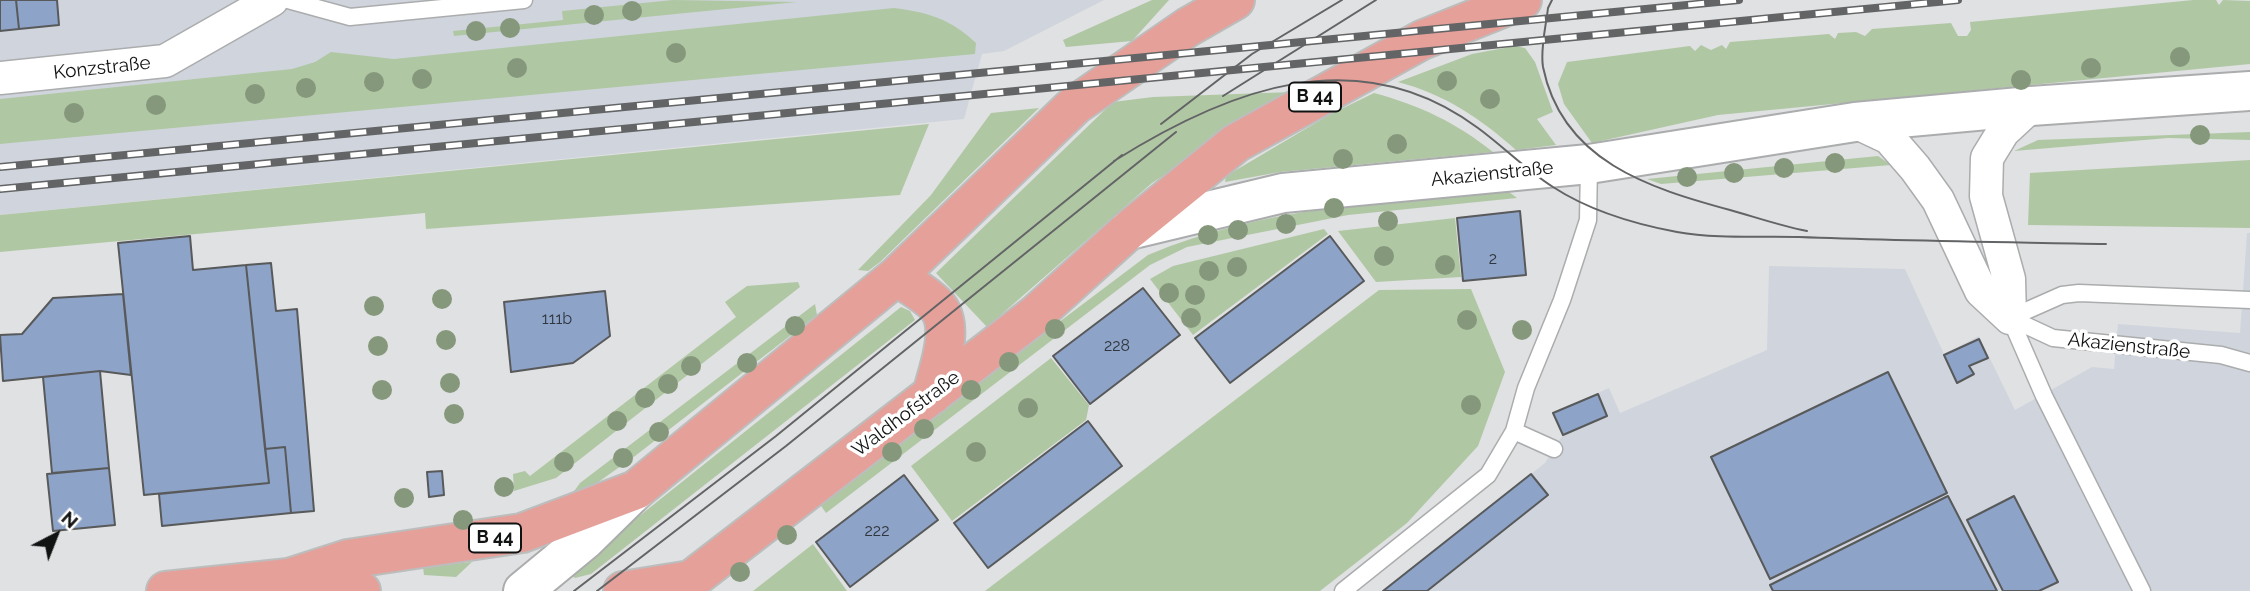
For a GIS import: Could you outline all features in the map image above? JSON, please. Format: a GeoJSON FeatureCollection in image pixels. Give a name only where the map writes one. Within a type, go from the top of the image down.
{"type":"FeatureCollection","features":[{"type":"Feature","properties":{"kind":"main road","name":"B 44"},"geometry":{"type":"LineString","coordinates":[[293,584],[348,559],[522,533],[636,490],[897,276],[1075,105],[1192,14],[1235,0]]}},
{"type":"Feature","properties":{"kind":"main road","name":"B 44"},"geometry":{"type":"LineString","coordinates":[[1129,230],[1248,136],[1422,40],[1522,0]]}},
{"type":"Feature","properties":{"kind":"main road","name":"Waldhofstraße"},"geometry":{"type":"LineString","coordinates":[[684,585],[1035,314],[1129,230]]}},
{"type":"Feature","properties":{"kind":"main road"},"geometry":{"type":"LineString","coordinates":[[897,276],[937,306],[944,319],[942,355],[932,395]]}},
{"type":"Feature","properties":{"kind":"main road","name":"B 44"},"geometry":{"type":"LineString","coordinates":[[166,591],[293,584],[361,591]]}},
{"type":"Feature","properties":{"kind":"main road","name":"B 44"},"geometry":{"type":"LineString","coordinates":[[623,591],[684,585]]}},
{"type":"Feature","properties":{"kind":"street","name":"Konzstraße"},"geometry":{"type":"LineString","coordinates":[[0,78],[165,61],[272,0]]}},
{"type":"Feature","properties":{"kind":"street","name":"Akazienstraße"},"geometry":{"type":"LineString","coordinates":[[1129,230],[1283,193],[1589,164],[1855,122],[2031,106],[2250,91]]}},
{"type":"Feature","properties":{"kind":"street"},"geometry":{"type":"LineString","coordinates":[[2010,318],[2009,279],[1986,196],[1987,158],[2003,132],[2031,106]]}},
{"type":"Feature","properties":{"kind":"street","name":"Akazienstraße"},"geometry":{"type":"LineString","coordinates":[[1855,122],[1889,138],[1915,168],[1938,200],[1981,291],[2010,318]]}},
{"type":"Feature","properties":{"kind":"street"},"geometry":{"type":"LineString","coordinates":[[523,591],[586,539],[636,490]]}},
{"type":"Feature","properties":{"kind":"lane"},"geometry":{"type":"LineString","coordinates":[[288,0],[350,18],[524,0]]}},
{"type":"Feature","properties":{"kind":"lane"},"geometry":{"type":"LineString","coordinates":[[1343,591],[1488,475],[1514,431],[1526,388],[1562,300],[1588,220],[1589,164]]}},
{"type":"Feature","properties":{"kind":"lane"},"geometry":{"type":"LineString","coordinates":[[2142,591],[2044,396],[2010,318],[2062,295],[2079,293],[2250,300]]}},
{"type":"Feature","properties":{"kind":"lane","name":"Akazienstraße"},"geometry":{"type":"LineString","coordinates":[[2010,318],[2053,338],[2221,355],[2250,363]]}},
{"type":"Feature","properties":{"kind":"lane"},"geometry":{"type":"LineString","coordinates":[[1514,431],[1554,449]]}},
{"type":"Feature","properties":{"kind":"shaded area"},"geometry":{"type":"Polygon","coordinates":[[[0,0],[1104,0],[1004,51],[982,54],[964,119],[0,215],[0,0]]]}},
{"type":"Feature","properties":{"kind":"shaded area"},"geometry":{"type":"Polygon","coordinates":[[[2247,233],[2250,233],[2250,591],[1428,591],[1548,496],[1531,474],[1545,463],[1562,436],[1553,413],[1609,388],[1620,413],[1767,350],[1769,266],[1905,269],[1944,354],[1979,336],[2015,410],[2092,367],[2114,369],[2118,324],[2240,333],[2247,233]]]}},
{"type":"Feature","properties":{"kind":"green space"},"geometry":{"type":"Polygon","coordinates":[[[673,0],[797,2],[454,36],[453,31],[563,20],[562,11],[673,0]]]}},
{"type":"Feature","properties":{"kind":"green space"},"geometry":{"type":"Polygon","coordinates":[[[1152,0],[1169,0],[1132,41],[1066,47],[1063,40],[1152,0]]]}},
{"type":"Feature","properties":{"kind":"green space"},"geometry":{"type":"Polygon","coordinates":[[[2216,0],[2219,5],[2223,0],[2250,1],[2250,64],[1718,115],[1592,143],[1564,104],[1558,84],[1567,62],[1690,46],[1695,51],[1701,45],[1711,50],[1722,45],[1726,49],[1730,42],[1829,34],[1835,39],[1838,33],[1856,32],[1865,36],[1872,29],[1951,23],[1958,36],[1967,36],[1971,30],[1970,22],[2216,0]]]}},
{"type":"Feature","properties":{"kind":"green space"},"geometry":{"type":"Polygon","coordinates":[[[894,8],[948,22],[976,43],[975,54],[0,144],[0,99],[292,69],[315,62],[331,52],[394,59],[894,8]]]}},
{"type":"Feature","properties":{"kind":"green space"},"geometry":{"type":"Polygon","coordinates":[[[1515,46],[1525,48],[1535,62],[1553,112],[1537,119],[1556,145],[1516,150],[1461,108],[1431,93],[1398,82],[1472,54],[1515,46]]]}},
{"type":"Feature","properties":{"kind":"green space"},"geometry":{"type":"Polygon","coordinates":[[[1293,92],[1152,183],[987,327],[936,273],[1113,102],[1153,97],[1293,92]]]}},
{"type":"Feature","properties":{"kind":"green space"},"geometry":{"type":"Polygon","coordinates":[[[1374,93],[1437,116],[1466,132],[1493,152],[1280,172],[1225,182],[1226,176],[1329,115],[1374,93]]]}},
{"type":"Feature","properties":{"kind":"green space"},"geometry":{"type":"Polygon","coordinates":[[[1039,108],[880,262],[868,271],[858,270],[931,195],[991,113],[1039,108]]]}},
{"type":"Feature","properties":{"kind":"green space"},"geometry":{"type":"Polygon","coordinates":[[[929,124],[900,195],[426,229],[425,213],[0,252],[0,215],[929,124]]]}},
{"type":"Feature","properties":{"kind":"green space"},"geometry":{"type":"Polygon","coordinates":[[[2250,132],[2250,140],[2168,138],[2014,151],[2038,140],[2250,132]]]}},
{"type":"Feature","properties":{"kind":"green space"},"geometry":{"type":"Polygon","coordinates":[[[1878,156],[1891,165],[1661,184],[1647,179],[1878,156]]]}},
{"type":"Feature","properties":{"kind":"green space"},"geometry":{"type":"Polygon","coordinates":[[[2250,160],[2250,228],[2028,225],[2030,173],[2250,160]]]}},
{"type":"Feature","properties":{"kind":"green space"},"geometry":{"type":"Polygon","coordinates":[[[1509,192],[1517,198],[1348,215],[1187,247],[1150,265],[826,513],[819,503],[1148,255],[1235,226],[1280,216],[1371,203],[1509,192]]]}},
{"type":"Feature","properties":{"kind":"green space"},"geometry":{"type":"Polygon","coordinates":[[[1455,218],[1461,277],[1376,282],[1338,231],[1455,218]]]}},
{"type":"Feature","properties":{"kind":"green space"},"geometry":{"type":"Polygon","coordinates":[[[1324,229],[1328,234],[1193,335],[1150,279],[1173,266],[1324,229]]]}},
{"type":"Feature","properties":{"kind":"green space"},"geometry":{"type":"Polygon","coordinates":[[[798,282],[800,287],[556,478],[514,491],[513,474],[525,471],[530,476],[736,317],[725,302],[747,286],[798,282]]]}},
{"type":"Feature","properties":{"kind":"green space"},"geometry":{"type":"Polygon","coordinates":[[[1471,289],[1505,372],[1478,446],[1407,523],[1320,591],[985,591],[1379,290],[1471,289]]]}},
{"type":"Feature","properties":{"kind":"green space"},"geometry":{"type":"Polygon","coordinates":[[[815,304],[817,315],[635,456],[597,483],[572,494],[580,483],[815,304]]]}},
{"type":"Feature","properties":{"kind":"green space"},"geometry":{"type":"Polygon","coordinates":[[[901,307],[910,311],[915,320],[591,574],[575,578],[568,573],[901,307]]]}},
{"type":"Feature","properties":{"kind":"green space"},"geometry":{"type":"Polygon","coordinates":[[[1051,358],[1089,405],[1086,420],[952,521],[911,466],[1051,358]]]}},
{"type":"Feature","properties":{"kind":"green space"},"geometry":{"type":"Polygon","coordinates":[[[813,544],[847,591],[753,591],[813,544]]]}},
{"type":"Feature","properties":{"kind":"green space"},"geometry":{"type":"Polygon","coordinates":[[[472,562],[456,577],[424,575],[423,567],[472,562]]]}},
{"type":"Feature","properties":{"kind":"building"},"geometry":{"type":"Polygon","coordinates":[[[0,0],[16,0],[19,29],[0,31],[0,0]]]}},
{"type":"Feature","properties":{"kind":"building"},"geometry":{"type":"Polygon","coordinates":[[[16,0],[57,0],[59,25],[19,29],[16,0]]]}},
{"type":"Feature","properties":{"kind":"building"},"geometry":{"type":"Polygon","coordinates":[[[1520,211],[1526,275],[1463,281],[1457,218],[1520,211]]]}},
{"type":"Feature","properties":{"kind":"building"},"geometry":{"type":"Polygon","coordinates":[[[190,236],[193,270],[246,265],[269,483],[144,495],[118,243],[190,236]]]}},
{"type":"Feature","properties":{"kind":"building"},"geometry":{"type":"Polygon","coordinates":[[[1330,236],[1364,281],[1230,383],[1195,338],[1330,236]]]}},
{"type":"Feature","properties":{"kind":"building"},"geometry":{"type":"Polygon","coordinates":[[[271,263],[276,311],[297,309],[314,511],[291,513],[285,447],[265,449],[246,265],[271,263]]]}},
{"type":"Feature","properties":{"kind":"building"},"geometry":{"type":"Polygon","coordinates":[[[1143,288],[1180,335],[1090,404],[1053,356],[1143,288]]]}},
{"type":"Feature","properties":{"kind":"building"},"geometry":{"type":"Polygon","coordinates":[[[605,291],[610,336],[573,363],[511,372],[504,302],[605,291]]]}},
{"type":"Feature","properties":{"kind":"building"},"geometry":{"type":"Polygon","coordinates":[[[123,294],[131,375],[100,371],[3,381],[0,335],[22,334],[53,298],[123,294]]]}},
{"type":"Feature","properties":{"kind":"building"},"geometry":{"type":"Polygon","coordinates":[[[1979,339],[1988,358],[1969,366],[1974,374],[1957,383],[1944,355],[1979,339]]]}},
{"type":"Feature","properties":{"kind":"building"},"geometry":{"type":"Polygon","coordinates":[[[100,371],[109,468],[52,473],[43,377],[100,371]]]}},
{"type":"Feature","properties":{"kind":"building"},"geometry":{"type":"Polygon","coordinates":[[[1888,372],[1947,493],[1770,579],[1711,457],[1888,372]]]}},
{"type":"Feature","properties":{"kind":"building"},"geometry":{"type":"Polygon","coordinates":[[[1598,394],[1607,416],[1563,435],[1553,413],[1598,394]]]}},
{"type":"Feature","properties":{"kind":"building"},"geometry":{"type":"Polygon","coordinates":[[[1088,421],[1122,466],[988,568],[954,523],[1088,421]]]}},
{"type":"Feature","properties":{"kind":"building"},"geometry":{"type":"Polygon","coordinates":[[[285,447],[291,513],[162,526],[159,494],[269,483],[265,449],[285,447]]]}},
{"type":"Feature","properties":{"kind":"building"},"geometry":{"type":"Polygon","coordinates":[[[109,468],[115,525],[53,531],[47,474],[109,468]]]}},
{"type":"Feature","properties":{"kind":"building"},"geometry":{"type":"Polygon","coordinates":[[[442,471],[444,495],[429,497],[427,472],[442,471]]]}},
{"type":"Feature","properties":{"kind":"building"},"geometry":{"type":"Polygon","coordinates":[[[1531,474],[1548,495],[1427,591],[1383,591],[1531,474]]]}},
{"type":"Feature","properties":{"kind":"building"},"geometry":{"type":"Polygon","coordinates":[[[904,475],[938,520],[850,587],[816,542],[904,475]]]}},
{"type":"Feature","properties":{"kind":"building"},"geometry":{"type":"Polygon","coordinates":[[[1948,496],[1997,591],[1773,591],[1770,585],[1948,496]]]}},
{"type":"Feature","properties":{"kind":"building"},"geometry":{"type":"Polygon","coordinates":[[[2014,496],[2058,582],[2039,591],[2003,591],[1967,520],[2014,496]]]}},
{"type":"Feature","properties":{"kind":"tram line"},"geometry":{"type":"LineString","coordinates":[[1161,124],[1252,54],[1342,0]]}},
{"type":"Feature","properties":{"kind":"tram line"},"geometry":{"type":"LineString","coordinates":[[1223,96],[1376,0]]}},
{"type":"Feature","properties":{"kind":"tram line"},"geometry":{"type":"LineString","coordinates":[[1552,0],[1548,8],[1542,53],[1543,67],[1553,99],[1569,126],[1589,148],[1613,166],[1669,192],[1807,231]]}},
{"type":"Feature","properties":{"kind":"tram line"},"geometry":{"type":"LineString","coordinates":[[1114,161],[1202,113],[1247,96],[1293,84],[1339,80],[1386,85],[1432,101],[1478,128],[1534,173],[1567,195],[1613,216],[1661,229],[1722,236],[2106,244]]}},
{"type":"Feature","properties":{"kind":"tram line"},"geometry":{"type":"LineString","coordinates":[[597,591],[786,446],[1176,132]]}},
{"type":"Feature","properties":{"kind":"tram line"},"geometry":{"type":"LineString","coordinates":[[574,591],[776,436],[1122,155]]}},
{"type":"Feature","properties":{"kind":"railway"},"geometry":{"type":"LineString","coordinates":[[0,167],[1739,0]]}},
{"type":"Feature","properties":{"kind":"railway"},"geometry":{"type":"LineString","coordinates":[[0,189],[1958,0]]}}]}
